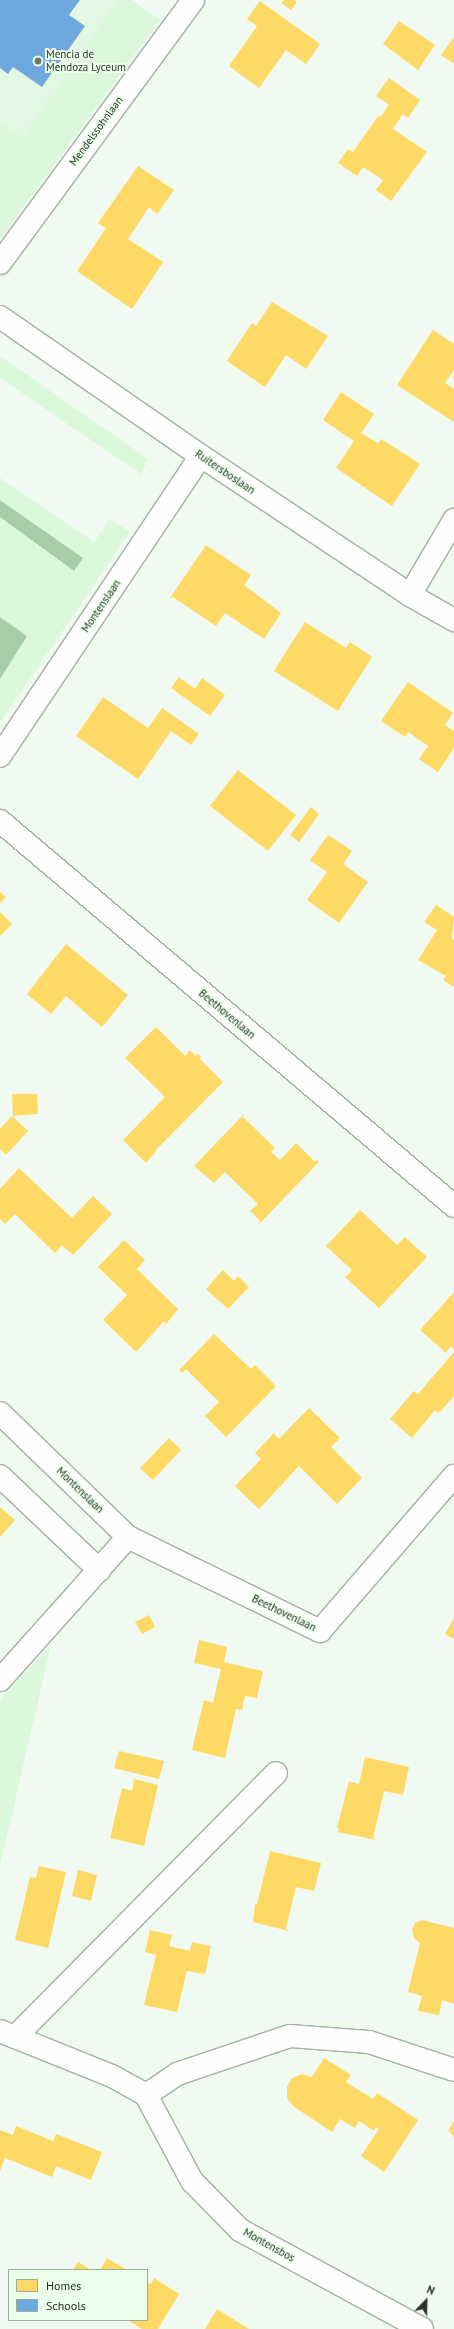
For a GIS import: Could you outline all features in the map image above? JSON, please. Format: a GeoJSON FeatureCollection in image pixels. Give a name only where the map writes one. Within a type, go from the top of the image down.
{"type":"FeatureCollection","features":[{"type":"Feature","properties":{"kind":"street","name":"Mendelssohnlaan"},"geometry":{"type":"LineString","coordinates":[[0,263],[193,0]]}},
{"type":"Feature","properties":{"kind":"street","name":"Ruitersboslaan"},"geometry":{"type":"LineString","coordinates":[[0,317],[201,456],[410,595],[454,620]]}},
{"type":"Feature","properties":{"kind":"street","name":"Montenslaan"},"geometry":{"type":"LineString","coordinates":[[0,756],[201,456]]}},
{"type":"Feature","properties":{"kind":"street"},"geometry":{"type":"LineString","coordinates":[[410,595],[454,520]]}},
{"type":"Feature","properties":{"kind":"street","name":"Beethovenlaan"},"geometry":{"type":"LineString","coordinates":[[0,821],[454,1206]]}},
{"type":"Feature","properties":{"kind":"street","name":"Montenslaan"},"geometry":{"type":"LineString","coordinates":[[0,1413],[128,1537]]}},
{"type":"Feature","properties":{"kind":"street"},"geometry":{"type":"LineString","coordinates":[[0,1476],[99,1570]]}},
{"type":"Feature","properties":{"kind":"street","name":"Beethovenlaan"},"geometry":{"type":"LineString","coordinates":[[128,1537],[320,1631],[454,1476]]}},
{"type":"Feature","properties":{"kind":"street"},"geometry":{"type":"LineString","coordinates":[[0,1680],[128,1537]]}},
{"type":"Feature","properties":{"kind":"street"},"geometry":{"type":"LineString","coordinates":[[276,1773],[7,2034],[112,2076],[146,2095],[177,2074],[290,2036],[369,2042],[454,2070]]}},
{"type":"Feature","properties":{"kind":"street","name":"Montensbos"},"geometry":{"type":"LineString","coordinates":[[146,2095],[192,2181],[240,2230],[422,2329]]}},
{"type":"Feature","properties":{"kind":"shaded area","name":"Mencia de Mendoza Lyceum"},"geometry":{"type":"Polygon","coordinates":[[[0,0],[117,0],[23,138],[0,122],[0,0]]]}},
{"type":"Feature","properties":{"kind":"shaded area"},"geometry":{"type":"Polygon","coordinates":[[[117,0],[132,0],[160,20],[0,239],[0,122],[23,138],[117,0]]]}},
{"type":"Feature","properties":{"kind":"shaded area"},"geometry":{"type":"Polygon","coordinates":[[[0,356],[148,459],[141,474],[0,378],[0,356]]]}},
{"type":"Feature","properties":{"kind":"shaded area"},"geometry":{"type":"Polygon","coordinates":[[[0,478],[94,542],[110,519],[130,532],[0,723],[0,679],[27,636],[0,617],[0,517],[74,571],[83,558],[0,500],[0,478]]]}},
{"type":"Feature","properties":{"kind":"shaded area"},"geometry":{"type":"Polygon","coordinates":[[[0,500],[83,558],[74,571],[0,517],[0,500]]]}},
{"type":"Feature","properties":{"kind":"shaded area"},"geometry":{"type":"Polygon","coordinates":[[[0,617],[27,636],[0,679],[0,617]]]}},
{"type":"Feature","properties":{"kind":"shaded area"},"geometry":{"type":"Polygon","coordinates":[[[51,1645],[0,1866],[0,1700],[51,1645]]]}},
{"type":"Feature","properties":{"kind":"building: Homes"},"geometry":{"type":"Polygon","coordinates":[[[284,0],[294,0],[297,2],[291,10],[281,3],[284,0]]]}},
{"type":"Feature","properties":{"kind":"building: Homes"},"geometry":{"type":"Polygon","coordinates":[[[260,1],[320,44],[306,64],[286,50],[259,88],[229,66],[257,26],[247,19],[260,1]]]}},
{"type":"Feature","properties":{"kind":"building: Homes"},"geometry":{"type":"Polygon","coordinates":[[[399,21],[435,45],[418,70],[383,44],[399,21]]]}},
{"type":"Feature","properties":{"kind":"building: Homes"},"geometry":{"type":"Polygon","coordinates":[[[454,37],[454,64],[441,55],[454,37]]]}},
{"type":"Feature","properties":{"kind":"building: Homes"},"geometry":{"type":"Polygon","coordinates":[[[389,78],[420,100],[408,118],[403,114],[393,129],[427,152],[391,201],[376,190],[383,180],[363,167],[357,176],[338,163],[348,149],[353,152],[378,116],[380,117],[389,105],[376,96],[389,78]]]}},
{"type":"Feature","properties":{"kind":"building: Homes"},"geometry":{"type":"Polygon","coordinates":[[[138,166],[174,190],[157,214],[149,207],[128,239],[163,262],[132,309],[77,271],[106,228],[98,223],[138,166]]]}},
{"type":"Feature","properties":{"kind":"building: Homes"},"geometry":{"type":"Polygon","coordinates":[[[272,302],[328,336],[306,369],[286,355],[265,387],[227,361],[252,323],[256,326],[272,302]]]}},
{"type":"Feature","properties":{"kind":"building: Homes"},"geometry":{"type":"Polygon","coordinates":[[[433,330],[454,344],[454,370],[445,383],[454,389],[454,422],[397,385],[433,330]]]}},
{"type":"Feature","properties":{"kind":"building: Homes"},"geometry":{"type":"Polygon","coordinates":[[[341,392],[374,414],[361,433],[378,443],[381,439],[420,464],[392,506],[336,468],[354,441],[323,420],[341,392]]]}},
{"type":"Feature","properties":{"kind":"building: Homes"},"geometry":{"type":"Polygon","coordinates":[[[206,545],[251,575],[244,585],[281,613],[264,639],[225,613],[216,626],[173,597],[170,598],[206,545]]]}},
{"type":"Feature","properties":{"kind":"building: Homes"},"geometry":{"type":"Polygon","coordinates":[[[305,622],[346,648],[350,642],[372,657],[338,711],[274,671],[305,622]]]}},
{"type":"Feature","properties":{"kind":"building: Homes"},"geometry":{"type":"Polygon","coordinates":[[[179,677],[195,689],[202,678],[225,695],[210,716],[171,688],[179,677]]]}},
{"type":"Feature","properties":{"kind":"building: Homes"},"geometry":{"type":"Polygon","coordinates":[[[408,682],[453,713],[445,725],[454,731],[454,748],[438,772],[419,759],[428,746],[408,732],[405,737],[381,721],[408,682]]]}},
{"type":"Feature","properties":{"kind":"building: Homes"},"geometry":{"type":"Polygon","coordinates":[[[103,697],[148,728],[162,708],[199,734],[191,745],[171,731],[138,779],[76,736],[103,697]]]}},
{"type":"Feature","properties":{"kind":"building: Homes"},"geometry":{"type":"Polygon","coordinates":[[[238,770],[296,815],[268,851],[210,806],[238,770]]]}},
{"type":"Feature","properties":{"kind":"building: Homes"},"geometry":{"type":"Polygon","coordinates":[[[311,807],[319,814],[299,842],[290,835],[311,807]]]}},
{"type":"Feature","properties":{"kind":"building: Homes"},"geometry":{"type":"Polygon","coordinates":[[[328,835],[352,851],[343,864],[368,882],[339,923],[307,900],[327,872],[310,860],[328,835]]]}},
{"type":"Feature","properties":{"kind":"building: Homes"},"geometry":{"type":"Polygon","coordinates":[[[0,892],[6,897],[0,903],[0,892]]]}},
{"type":"Feature","properties":{"kind":"building: Homes"},"geometry":{"type":"Polygon","coordinates":[[[436,905],[454,917],[452,938],[454,940],[454,987],[443,980],[446,976],[418,960],[437,930],[424,922],[436,905]]]}},
{"type":"Feature","properties":{"kind":"building: Homes"},"geometry":{"type":"Polygon","coordinates":[[[0,912],[12,924],[0,936],[0,912]]]}},
{"type":"Feature","properties":{"kind":"building: Homes"},"geometry":{"type":"Polygon","coordinates":[[[66,944],[128,995],[102,1027],[66,996],[51,1014],[27,994],[66,944]]]}},
{"type":"Feature","properties":{"kind":"building: Homes"},"geometry":{"type":"Polygon","coordinates":[[[156,1027],[185,1056],[190,1050],[196,1056],[198,1054],[201,1056],[199,1058],[223,1082],[155,1151],[156,1152],[146,1163],[123,1140],[165,1097],[125,1058],[156,1027]]]}},
{"type":"Feature","properties":{"kind":"building: Homes"},"geometry":{"type":"Polygon","coordinates":[[[12,1094],[37,1094],[38,1114],[13,1116],[12,1094]]]}},
{"type":"Feature","properties":{"kind":"building: Homes"},"geometry":{"type":"Polygon","coordinates":[[[245,1113],[243,1117],[275,1148],[271,1152],[280,1160],[296,1143],[315,1162],[317,1160],[319,1162],[258,1225],[260,1221],[250,1211],[258,1204],[225,1172],[214,1183],[194,1166],[245,1113]]]}},
{"type":"Feature","properties":{"kind":"building: Homes"},"geometry":{"type":"Polygon","coordinates":[[[12,1116],[28,1131],[6,1155],[0,1149],[0,1129],[12,1116]]]}},
{"type":"Feature","properties":{"kind":"building: Homes"},"geometry":{"type":"Polygon","coordinates":[[[19,1168],[72,1218],[93,1196],[112,1214],[73,1255],[62,1245],[55,1253],[15,1214],[5,1224],[0,1219],[0,1189],[19,1168]]]}},
{"type":"Feature","properties":{"kind":"building: Homes"},"geometry":{"type":"Polygon","coordinates":[[[360,1210],[397,1245],[405,1237],[427,1257],[379,1308],[345,1277],[352,1270],[326,1246],[360,1210]]]}},
{"type":"Feature","properties":{"kind":"building: Homes"},"geometry":{"type":"Polygon","coordinates":[[[124,1240],[145,1260],[137,1269],[178,1309],[166,1324],[164,1321],[136,1352],[103,1320],[127,1295],[98,1267],[124,1240]]]}},
{"type":"Feature","properties":{"kind":"building: Homes"},"geometry":{"type":"Polygon","coordinates":[[[223,1270],[234,1281],[238,1276],[249,1287],[228,1309],[206,1289],[223,1270]]]}},
{"type":"Feature","properties":{"kind":"building: Homes"},"geometry":{"type":"Polygon","coordinates":[[[454,1292],[454,1349],[451,1346],[446,1353],[420,1330],[454,1292]]]}},
{"type":"Feature","properties":{"kind":"building: Homes"},"geometry":{"type":"Polygon","coordinates":[[[214,1334],[251,1369],[255,1365],[276,1386],[226,1437],[205,1416],[219,1402],[186,1369],[182,1373],[179,1370],[214,1334]]]}},
{"type":"Feature","properties":{"kind":"building: Homes"},"geometry":{"type":"Polygon","coordinates":[[[454,1352],[454,1396],[439,1413],[435,1410],[412,1438],[390,1419],[414,1391],[418,1394],[454,1352]]]}},
{"type":"Feature","properties":{"kind":"building: Homes"},"geometry":{"type":"Polygon","coordinates":[[[309,1408],[340,1438],[331,1447],[362,1478],[337,1504],[299,1466],[259,1509],[235,1486],[261,1459],[255,1453],[274,1433],[279,1439],[309,1408]]]}},
{"type":"Feature","properties":{"kind":"building: Homes"},"geometry":{"type":"Polygon","coordinates":[[[169,1438],[181,1450],[153,1480],[140,1468],[169,1438]]]}},
{"type":"Feature","properties":{"kind":"building: Homes"},"geometry":{"type":"Polygon","coordinates":[[[0,1507],[15,1520],[0,1537],[0,1507]]]}},
{"type":"Feature","properties":{"kind":"building: Homes"},"geometry":{"type":"Polygon","coordinates":[[[149,1615],[155,1627],[142,1634],[135,1622],[149,1615]]]}},
{"type":"Feature","properties":{"kind":"building: Homes"},"geometry":{"type":"Polygon","coordinates":[[[454,1618],[454,1639],[445,1634],[454,1618]]]}},
{"type":"Feature","properties":{"kind":"building: Homes"},"geometry":{"type":"Polygon","coordinates":[[[199,1640],[227,1647],[224,1662],[263,1671],[257,1698],[245,1696],[242,1710],[236,1709],[225,1758],[192,1750],[204,1700],[213,1703],[221,1669],[194,1663],[199,1640]]]}},
{"type":"Feature","properties":{"kind":"building: Homes"},"geometry":{"type":"Polygon","coordinates":[[[119,1751],[164,1761],[159,1779],[114,1768],[119,1751]]]}},
{"type":"Feature","properties":{"kind":"building: Homes"},"geometry":{"type":"Polygon","coordinates":[[[365,1757],[409,1767],[403,1795],[384,1791],[373,1838],[376,1840],[338,1832],[339,1828],[337,1828],[349,1781],[359,1784],[365,1757]]]}},
{"type":"Feature","properties":{"kind":"building: Homes"},"geometry":{"type":"Polygon","coordinates":[[[134,1779],[158,1785],[144,1846],[110,1838],[122,1788],[132,1791],[134,1779]]]}},
{"type":"Feature","properties":{"kind":"building: Homes"},"geometry":{"type":"Polygon","coordinates":[[[270,1851],[321,1863],[314,1891],[296,1887],[286,1928],[289,1931],[253,1922],[255,1904],[257,1904],[270,1851]]]}},
{"type":"Feature","properties":{"kind":"building: Homes"},"geometry":{"type":"Polygon","coordinates":[[[39,1866],[66,1872],[48,1948],[15,1940],[30,1877],[36,1878],[39,1866]]]}},
{"type":"Feature","properties":{"kind":"building: Homes"},"geometry":{"type":"Polygon","coordinates":[[[78,1870],[97,1875],[91,1901],[72,1896],[78,1870]]]}},
{"type":"Feature","properties":{"kind":"building: Homes"},"geometry":{"type":"Polygon","coordinates":[[[422,1920],[454,1928],[454,2004],[442,2000],[439,2015],[418,2011],[422,1996],[408,1992],[420,1943],[414,1938],[412,1929],[415,1923],[422,1920]]]}},
{"type":"Feature","properties":{"kind":"building: Homes"},"geometry":{"type":"Polygon","coordinates":[[[150,1930],[172,1935],[169,1946],[190,1951],[192,1942],[211,1946],[205,1974],[187,1971],[177,2012],[144,2005],[156,1955],[145,1952],[150,1930]]]}},
{"type":"Feature","properties":{"kind":"building: Homes"},"geometry":{"type":"Polygon","coordinates":[[[324,2058],[351,2075],[346,2082],[373,2099],[377,2093],[418,2120],[384,2172],[361,2156],[379,2129],[376,2127],[374,2131],[359,2121],[355,2128],[340,2119],[332,2132],[293,2106],[287,2098],[287,2087],[292,2078],[302,2074],[312,2077],[324,2058]]]}},
{"type":"Feature","properties":{"kind":"building: Homes"},"geometry":{"type":"Polygon","coordinates":[[[454,2121],[454,2137],[448,2130],[454,2121]]]}},
{"type":"Feature","properties":{"kind":"building: Homes"},"geometry":{"type":"Polygon","coordinates":[[[16,2126],[53,2141],[56,2134],[102,2152],[91,2180],[56,2166],[52,2177],[5,2158],[0,2171],[0,2130],[13,2135],[16,2126]]]}},
{"type":"Feature","properties":{"kind":"building: Homes"},"geometry":{"type":"Polygon","coordinates":[[[107,2258],[125,2269],[101,2269],[107,2258]]]}},
{"type":"Feature","properties":{"kind":"building: Homes"},"geometry":{"type":"Polygon","coordinates":[[[78,2262],[89,2269],[74,2269],[78,2262]]]}},
{"type":"Feature","properties":{"kind":"building: Homes"},"geometry":{"type":"Polygon","coordinates":[[[154,2278],[179,2294],[158,2329],[142,2329],[130,2321],[148,2321],[148,2282],[151,2284],[154,2278]]]}},
{"type":"Feature","properties":{"kind":"building: Homes"},"geometry":{"type":"Polygon","coordinates":[[[217,2309],[249,2329],[205,2329],[217,2309]]]}},
{"type":"Feature","properties":{"kind":"building: Schools"},"geometry":{"type":"Polygon","coordinates":[[[0,0],[80,0],[69,15],[85,26],[42,87],[13,67],[8,74],[0,68],[0,0]]]}},
{"type":"Feature","properties":{"kind":"place","name":"Mencia de Mendoza Lyceum"},"geometry":{"type":"Point","coordinates":[38,61]}}]}
